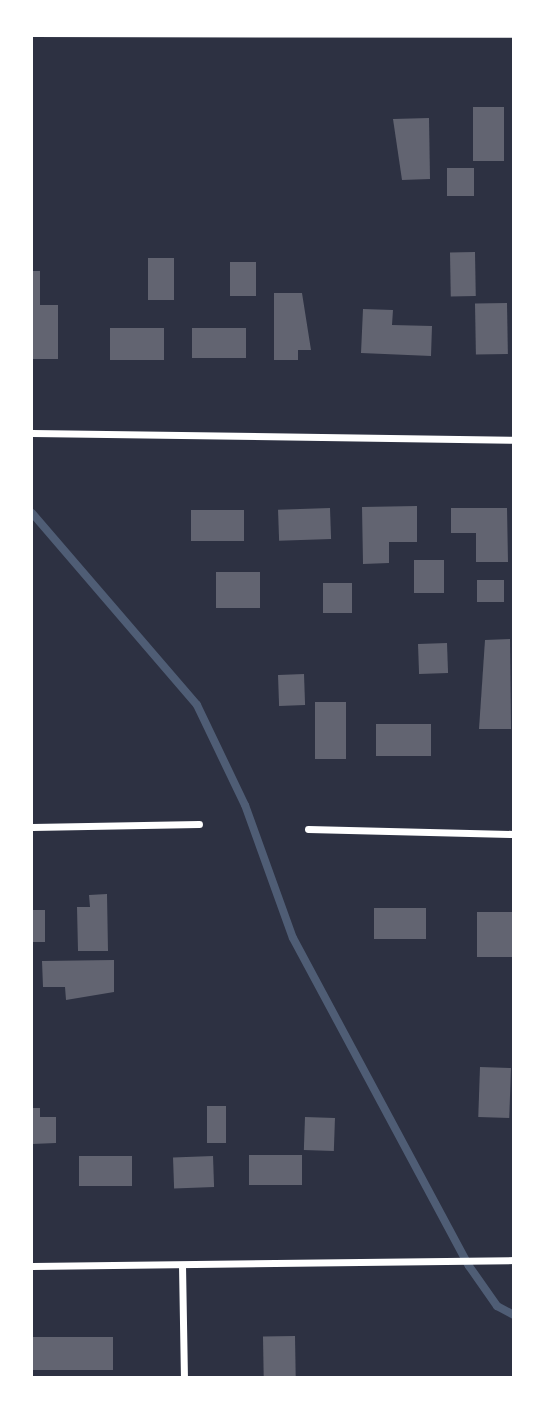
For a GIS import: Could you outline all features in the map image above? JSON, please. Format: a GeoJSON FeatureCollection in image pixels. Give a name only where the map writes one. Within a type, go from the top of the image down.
{"type":"FeatureCollection","features":[{"type":"Feature","properties":{"kind":"street"},"geometry":{"type":"LineString","coordinates":[[32,33],[513,34]]}},
{"type":"Feature","properties":{"kind":"street"},"geometry":{"type":"LineString","coordinates":[[32,433],[513,440]]}},
{"type":"Feature","properties":{"kind":"street"},"geometry":{"type":"LineString","coordinates":[[32,827],[199,824]]}},
{"type":"Feature","properties":{"kind":"street"},"geometry":{"type":"LineString","coordinates":[[308,829],[513,834]]}},
{"type":"Feature","properties":{"kind":"street"},"geometry":{"type":"LineString","coordinates":[[32,1266],[513,1260]]}},
{"type":"Feature","properties":{"kind":"street"},"geometry":{"type":"LineString","coordinates":[[182,1265],[184,1377]]}},
{"type":"Feature","properties":{"kind":"building"},"geometry":{"type":"Polygon","coordinates":[[[473,107],[504,107],[504,161],[473,161],[473,107]]]}},
{"type":"Feature","properties":{"kind":"building"},"geometry":{"type":"Polygon","coordinates":[[[429,118],[430,179],[402,180],[393,119],[429,118]]]}},
{"type":"Feature","properties":{"kind":"building"},"geometry":{"type":"Polygon","coordinates":[[[447,168],[474,168],[474,196],[447,196],[447,168]]]}},
{"type":"Feature","properties":{"kind":"building"},"geometry":{"type":"Polygon","coordinates":[[[450,252],[475,252],[476,296],[451,296],[450,252]]]}},
{"type":"Feature","properties":{"kind":"building"},"geometry":{"type":"Polygon","coordinates":[[[148,258],[174,258],[174,300],[148,300],[148,258]]]}},
{"type":"Feature","properties":{"kind":"building"},"geometry":{"type":"Polygon","coordinates":[[[230,262],[256,262],[256,296],[230,296],[230,262]]]}},
{"type":"Feature","properties":{"kind":"building"},"geometry":{"type":"Polygon","coordinates":[[[32,271],[40,271],[40,305],[58,305],[58,359],[32,359],[32,271]]]}},
{"type":"Feature","properties":{"kind":"building"},"geometry":{"type":"Polygon","coordinates":[[[274,293],[302,293],[311,350],[298,350],[298,360],[274,360],[274,293]]]}},
{"type":"Feature","properties":{"kind":"building"},"geometry":{"type":"Polygon","coordinates":[[[507,303],[508,354],[476,355],[475,304],[507,303]]]}},
{"type":"Feature","properties":{"kind":"building"},"geometry":{"type":"Polygon","coordinates":[[[363,309],[393,310],[392,325],[432,326],[431,356],[361,353],[363,309]]]}},
{"type":"Feature","properties":{"kind":"building"},"geometry":{"type":"Polygon","coordinates":[[[110,328],[164,328],[164,360],[110,360],[110,328]]]}},
{"type":"Feature","properties":{"kind":"building"},"geometry":{"type":"Polygon","coordinates":[[[192,328],[246,328],[246,358],[192,358],[192,328]]]}},
{"type":"Feature","properties":{"kind":"building"},"geometry":{"type":"Polygon","coordinates":[[[417,506],[417,542],[389,542],[389,563],[363,564],[362,507],[417,506]]]}},
{"type":"Feature","properties":{"kind":"building"},"geometry":{"type":"Polygon","coordinates":[[[330,508],[331,539],[279,541],[278,510],[330,508]]]}},
{"type":"Feature","properties":{"kind":"building"},"geometry":{"type":"Polygon","coordinates":[[[451,508],[507,508],[508,562],[476,562],[476,533],[451,533],[451,508]]]}},
{"type":"Feature","properties":{"kind":"building"},"geometry":{"type":"Polygon","coordinates":[[[191,510],[244,510],[244,541],[191,541],[191,510]]]}},
{"type":"Feature","properties":{"kind":"building"},"geometry":{"type":"Polygon","coordinates":[[[414,560],[444,560],[444,593],[414,593],[414,560]]]}},
{"type":"Feature","properties":{"kind":"building"},"geometry":{"type":"Polygon","coordinates":[[[216,572],[260,572],[260,608],[216,608],[216,572]]]}},
{"type":"Feature","properties":{"kind":"building"},"geometry":{"type":"Polygon","coordinates":[[[477,580],[504,580],[504,602],[477,602],[477,580]]]}},
{"type":"Feature","properties":{"kind":"building"},"geometry":{"type":"Polygon","coordinates":[[[323,583],[352,583],[352,613],[323,613],[323,583]]]}},
{"type":"Feature","properties":{"kind":"building"},"geometry":{"type":"Polygon","coordinates":[[[510,639],[511,729],[479,729],[485,640],[510,639]]]}},
{"type":"Feature","properties":{"kind":"building"},"geometry":{"type":"Polygon","coordinates":[[[447,643],[448,673],[419,674],[418,644],[447,643]]]}},
{"type":"Feature","properties":{"kind":"building"},"geometry":{"type":"Polygon","coordinates":[[[304,674],[305,705],[279,706],[278,675],[304,674]]]}},
{"type":"Feature","properties":{"kind":"building"},"geometry":{"type":"Polygon","coordinates":[[[315,702],[346,702],[346,759],[315,759],[315,702]]]}},
{"type":"Feature","properties":{"kind":"building"},"geometry":{"type":"Polygon","coordinates":[[[376,724],[431,724],[431,756],[376,756],[376,724]]]}},
{"type":"Feature","properties":{"kind":"building"},"geometry":{"type":"Polygon","coordinates":[[[107,894],[108,951],[78,951],[77,907],[90,907],[89,895],[107,894]]]}},
{"type":"Feature","properties":{"kind":"building"},"geometry":{"type":"Polygon","coordinates":[[[374,908],[426,908],[426,939],[374,939],[374,908]]]}},
{"type":"Feature","properties":{"kind":"building"},"geometry":{"type":"Polygon","coordinates":[[[32,910],[45,910],[45,942],[32,942],[32,910]]]}},
{"type":"Feature","properties":{"kind":"building"},"geometry":{"type":"Polygon","coordinates":[[[477,912],[514,912],[514,957],[477,957],[477,912]]]}},
{"type":"Feature","properties":{"kind":"building"},"geometry":{"type":"Polygon","coordinates":[[[114,960],[114,992],[66,1000],[65,987],[43,987],[42,961],[114,960]]]}},
{"type":"Feature","properties":{"kind":"building"},"geometry":{"type":"Polygon","coordinates":[[[480,1067],[511,1068],[509,1118],[478,1117],[480,1067]]]}},
{"type":"Feature","properties":{"kind":"building"},"geometry":{"type":"Polygon","coordinates":[[[207,1106],[226,1106],[226,1143],[207,1143],[207,1106]]]}},
{"type":"Feature","properties":{"kind":"building"},"geometry":{"type":"Polygon","coordinates":[[[32,1108],[40,1108],[40,1117],[56,1117],[56,1143],[32,1144],[32,1108]]]}},
{"type":"Feature","properties":{"kind":"building"},"geometry":{"type":"Polygon","coordinates":[[[305,1117],[335,1118],[334,1151],[304,1150],[305,1117]]]}},
{"type":"Feature","properties":{"kind":"building"},"geometry":{"type":"Polygon","coordinates":[[[249,1155],[302,1155],[302,1185],[249,1185],[249,1155]]]}},
{"type":"Feature","properties":{"kind":"building"},"geometry":{"type":"Polygon","coordinates":[[[79,1156],[132,1156],[132,1186],[79,1186],[79,1156]]]}},
{"type":"Feature","properties":{"kind":"building"},"geometry":{"type":"Polygon","coordinates":[[[213,1156],[214,1187],[174,1188],[173,1157],[213,1156]]]}},
{"type":"Feature","properties":{"kind":"building"},"geometry":{"type":"Polygon","coordinates":[[[295,1336],[296,1378],[264,1378],[263,1337],[295,1336]]]}},
{"type":"Feature","properties":{"kind":"building"},"geometry":{"type":"Polygon","coordinates":[[[32,1337],[113,1337],[113,1370],[32,1370],[32,1337]]]}},
{"type":"Feature","properties":{"kind":"waterway"},"geometry":{"type":"LineString","coordinates":[[32,513],[197,705],[245,805],[293,938],[469,1266],[497,1306],[514,1315]]}}]}
